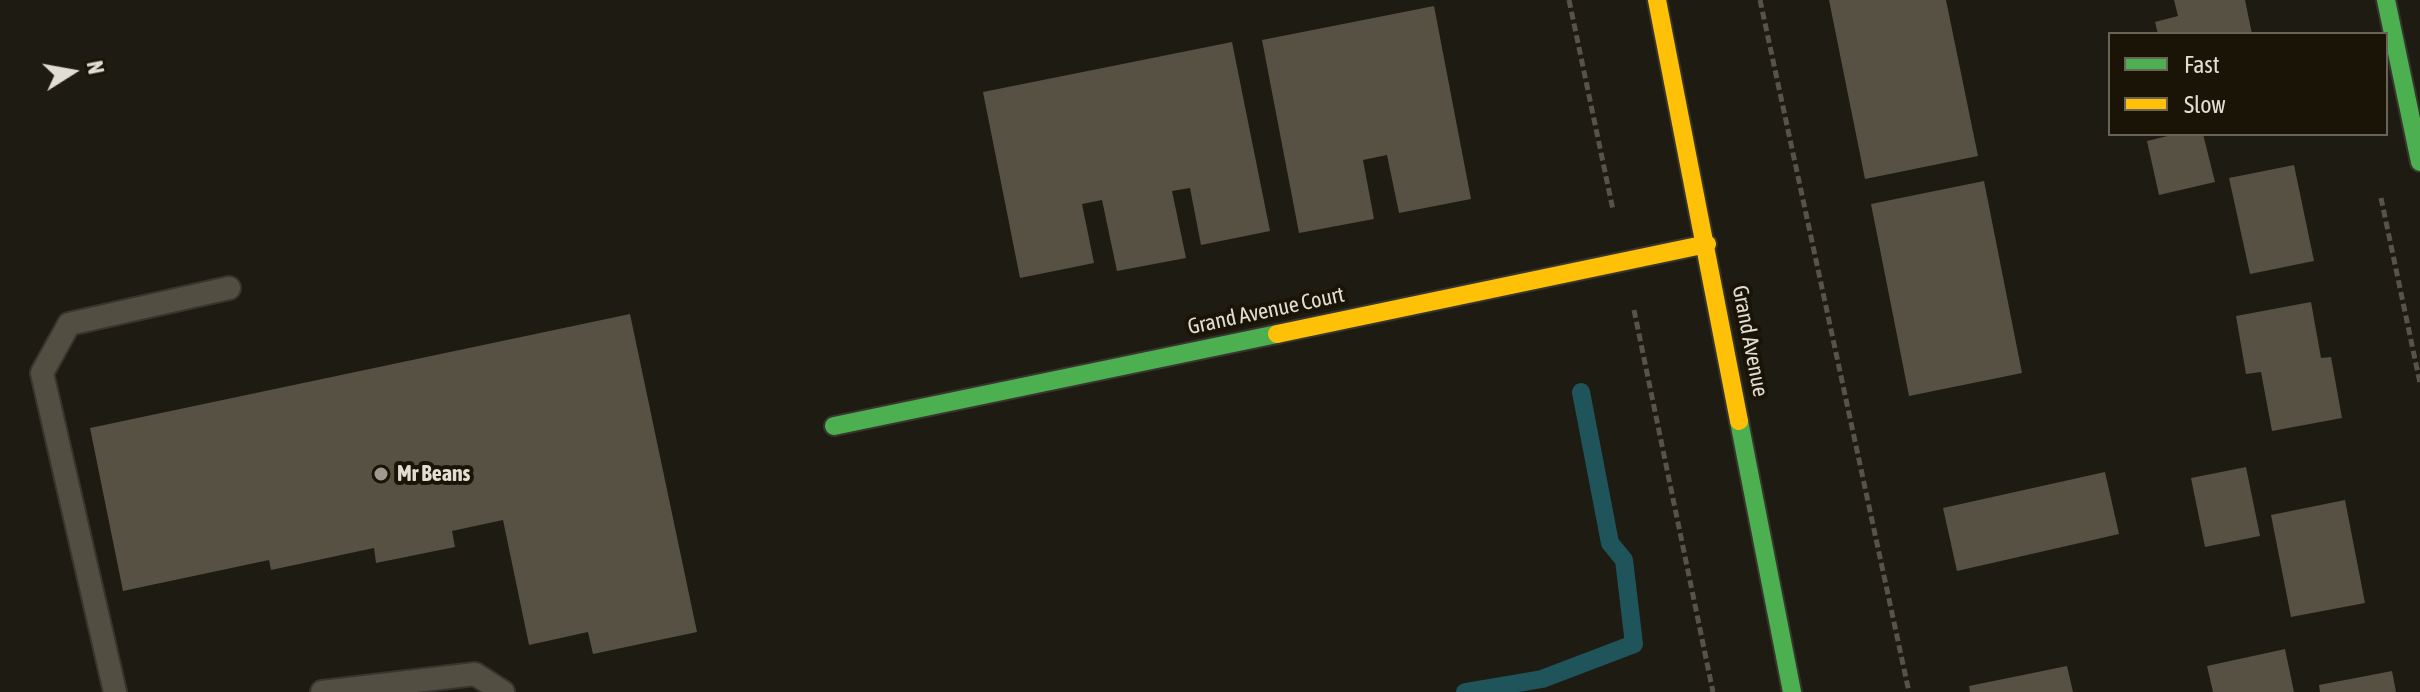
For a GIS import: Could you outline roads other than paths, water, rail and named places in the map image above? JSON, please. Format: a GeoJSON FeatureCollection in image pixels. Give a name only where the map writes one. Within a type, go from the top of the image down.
{"type":"FeatureCollection","features":[{"type":"Feature","properties":{"kind":"street","name":"Grand Avenue"},"geometry":{"type":"LineString","coordinates":[[1657,0],[1792,692]]}},
{"type":"Feature","properties":{"kind":"street"},"geometry":{"type":"LineString","coordinates":[[2386,0],[2420,162]]}},
{"type":"Feature","properties":{"kind":"street","name":"Grand Avenue Court"},"geometry":{"type":"LineString","coordinates":[[834,426],[1707,244]]}},
{"type":"Feature","properties":{"kind":"lane"},"geometry":{"type":"LineString","coordinates":[[115,692],[42,373],[69,324],[229,288]]}},
{"type":"Feature","properties":{"kind":"lane"},"geometry":{"type":"LineString","coordinates":[[322,692],[475,674],[503,692]]}},
{"type":"Feature","properties":{"kind":"waterway"},"geometry":{"type":"LineString","coordinates":[[1465,692],[1542,679],[1634,644],[1624,560],[1610,543],[1581,392]]}},
{"type":"Feature","properties":{"kind":"place","name":"Mr Beans"},"geometry":{"type":"Point","coordinates":[381,474]}}]}
